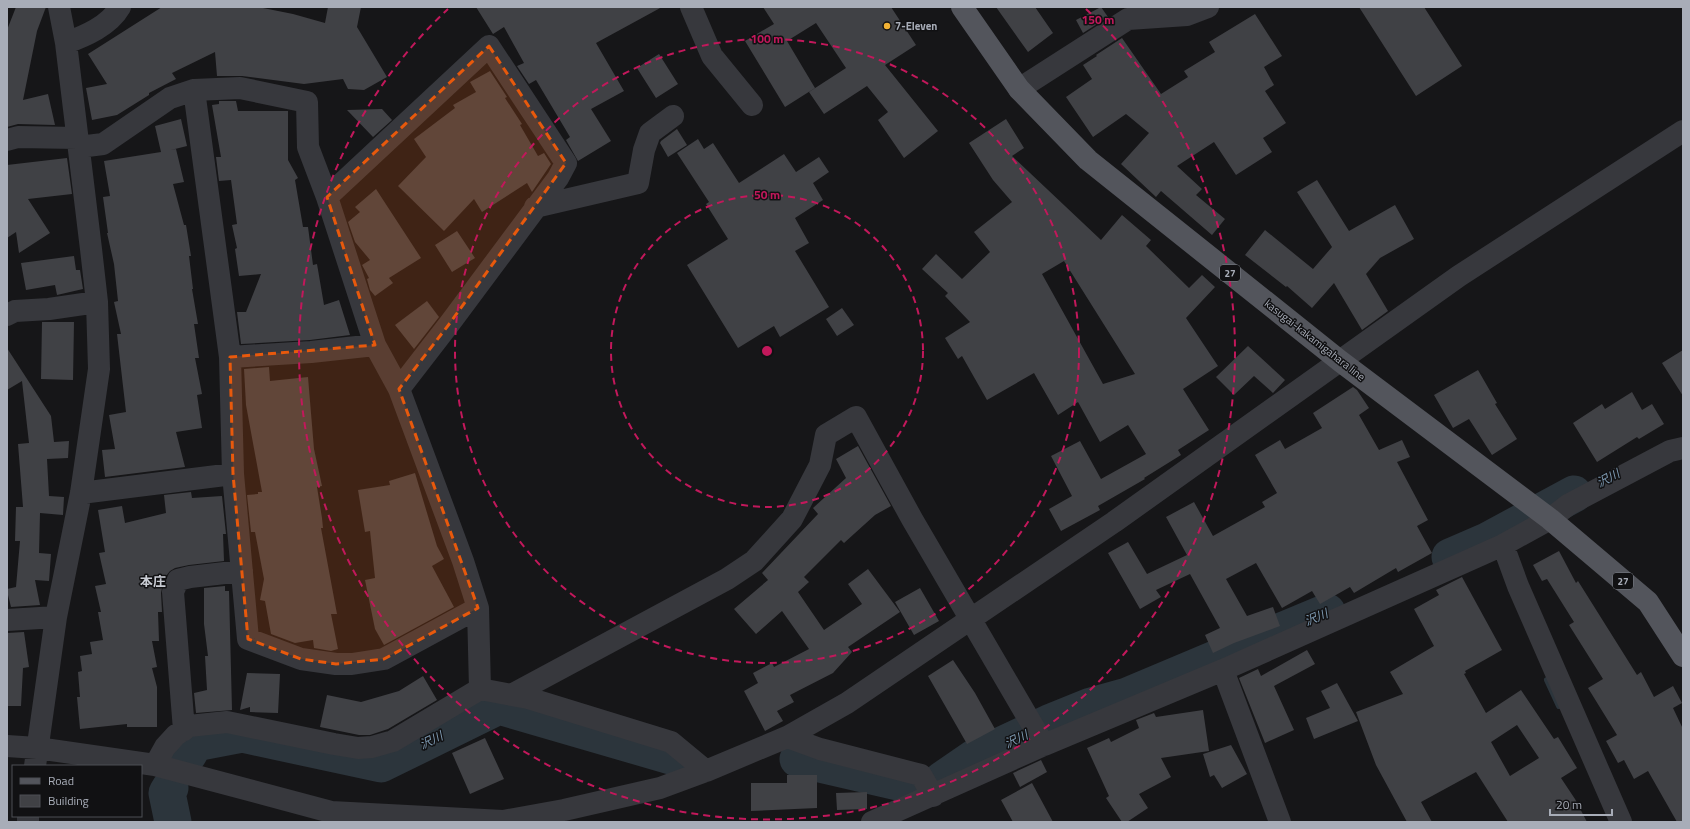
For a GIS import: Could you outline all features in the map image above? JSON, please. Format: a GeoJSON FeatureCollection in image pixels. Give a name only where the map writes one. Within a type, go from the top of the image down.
{"type":"FeatureCollection","features":[{"type":"Feature","properties":{"kind":"main road","name":"kasugai-kakamigahara line"},"geometry":{"type":"LineString","coordinates":[[962,7],[1020,89],[1088,160],[1340,361],[1550,519],[1648,602],[1683,656]]}},
{"type":"Feature","properties":{"kind":"street"},"geometry":{"type":"LineString","coordinates":[[36,757],[56,618],[81,493],[99,369],[97,302],[66,43],[59,7]]}},
{"type":"Feature","properties":{"kind":"street"},"geometry":{"type":"LineString","coordinates":[[66,43],[87,35],[115,15],[120,7]]}},
{"type":"Feature","properties":{"kind":"street"},"geometry":{"type":"LineString","coordinates":[[691,7],[712,56],[752,105]]}},
{"type":"Feature","properties":{"kind":"street"},"geometry":{"type":"LineString","coordinates":[[1020,89],[1128,19],[1187,15],[1208,7]]}},
{"type":"Feature","properties":{"kind":"street"},"geometry":{"type":"LineString","coordinates":[[327,197],[490,46],[566,163],[558,178],[535,207],[450,324],[399,389]]}},
{"type":"Feature","properties":{"kind":"street"},"geometry":{"type":"LineString","coordinates":[[7,140],[18,137],[103,144],[170,98],[194,90],[240,88],[307,102],[308,146],[327,197],[375,345],[399,389],[463,561],[478,608],[480,689]]}},
{"type":"Feature","properties":{"kind":"street"},"geometry":{"type":"LineString","coordinates":[[194,90],[230,357],[233,474],[248,639],[301,659],[336,664],[352,664],[384,659],[478,608]]}},
{"type":"Feature","properties":{"kind":"street"},"geometry":{"type":"LineString","coordinates":[[535,207],[638,183],[644,150],[650,133],[673,116]]}},
{"type":"Feature","properties":{"kind":"street"},"geometry":{"type":"LineString","coordinates":[[7,746],[36,757],[155,765],[331,812],[503,821],[616,799],[660,788],[706,771],[787,737],[847,703],[1114,522],[1459,276],[1683,131]]}},
{"type":"Feature","properties":{"kind":"street"},"geometry":{"type":"LineString","coordinates":[[7,315],[15,312],[97,302]]}},
{"type":"Feature","properties":{"kind":"street"},"geometry":{"type":"LineString","coordinates":[[230,357],[311,352],[375,345]]}},
{"type":"Feature","properties":{"kind":"street"},"geometry":{"type":"LineString","coordinates":[[511,696],[727,580],[754,561],[792,519],[820,465],[826,435],[856,417],[912,519],[1044,746]]}},
{"type":"Feature","properties":{"kind":"street"},"geometry":{"type":"LineString","coordinates":[[872,822],[1044,746],[1223,670],[1503,545],[1550,519],[1568,505],[1670,451],[1683,448]]}},
{"type":"Feature","properties":{"kind":"street"},"geometry":{"type":"LineString","coordinates":[[81,493],[233,474]]}},
{"type":"Feature","properties":{"kind":"street"},"geometry":{"type":"LineString","coordinates":[[1503,545],[1518,586],[1621,822]]}},
{"type":"Feature","properties":{"kind":"street"},"geometry":{"type":"LineString","coordinates":[[184,730],[173,592],[178,580],[190,576],[242,571]]}},
{"type":"Feature","properties":{"kind":"street"},"geometry":{"type":"LineString","coordinates":[[7,620],[56,618]]}},
{"type":"Feature","properties":{"kind":"street"},"geometry":{"type":"LineString","coordinates":[[1223,670],[1280,822]]}},
{"type":"Feature","properties":{"kind":"street"},"geometry":{"type":"LineString","coordinates":[[155,765],[165,747],[189,726],[227,722],[334,744],[358,748],[372,747],[392,741],[480,689],[528,698],[671,742],[706,771]]}},
{"type":"Feature","properties":{"kind":"street"},"geometry":{"type":"LineString","coordinates":[[787,737],[820,749],[921,775],[933,796]]}},
{"type":"Feature","properties":{"kind":"highlighted area"},"geometry":{"type":"Polygon","coordinates":[[[489,46],[566,163],[450,323],[399,389],[478,608],[384,659],[336,664],[301,659],[248,639],[233,474],[230,357],[375,345],[327,197],[489,46]]]}},
{"type":"Feature","properties":{"kind":"building"},"geometry":{"type":"Polygon","coordinates":[[[16,7],[46,7],[37,31],[23,100],[48,94],[55,125],[18,124],[7,127],[7,30],[16,7]]]}},
{"type":"Feature","properties":{"kind":"building"},"geometry":{"type":"Polygon","coordinates":[[[162,7],[258,7],[293,14],[325,23],[328,7],[361,7],[357,27],[387,77],[364,90],[348,89],[343,79],[304,84],[242,76],[217,76],[215,52],[172,73],[176,79],[149,93],[149,95],[117,115],[92,120],[86,88],[107,84],[88,54],[162,7]]]}},
{"type":"Feature","properties":{"kind":"building"},"geometry":{"type":"Polygon","coordinates":[[[476,7],[662,7],[596,43],[624,91],[591,109],[611,141],[578,161],[566,140],[570,137],[536,80],[529,84],[517,66],[524,63],[504,27],[493,34],[476,7]]]}},
{"type":"Feature","properties":{"kind":"building"},"geometry":{"type":"Polygon","coordinates":[[[763,7],[891,7],[916,45],[885,65],[938,131],[904,158],[878,120],[888,112],[867,86],[824,114],[809,92],[846,68],[816,23],[787,41],[815,88],[785,107],[745,41],[774,24],[763,7]]]}},
{"type":"Feature","properties":{"kind":"building"},"geometry":{"type":"Polygon","coordinates":[[[996,7],[1035,7],[1053,33],[1028,52],[996,7]]]}},
{"type":"Feature","properties":{"kind":"building"},"geometry":{"type":"Polygon","coordinates":[[[1101,7],[1108,17],[1083,33],[1076,20],[1101,7]]]}},
{"type":"Feature","properties":{"kind":"building"},"geometry":{"type":"Polygon","coordinates":[[[1359,7],[1424,7],[1462,66],[1416,96],[1359,7]]]}},
{"type":"Feature","properties":{"kind":"building"},"geometry":{"type":"Polygon","coordinates":[[[1255,14],[1282,56],[1264,67],[1274,85],[1265,91],[1286,123],[1263,138],[1272,152],[1236,175],[1214,142],[1177,166],[1202,189],[1196,195],[1225,219],[1212,235],[1161,191],[1156,197],[1121,164],[1149,133],[1126,114],[1093,137],[1066,97],[1092,79],[1083,65],[1122,38],[1161,94],[1188,77],[1184,71],[1215,52],[1209,42],[1255,14]]]}},
{"type":"Feature","properties":{"kind":"building"},"geometry":{"type":"Polygon","coordinates":[[[659,54],[678,84],[656,98],[637,68],[659,54]]]}},
{"type":"Feature","properties":{"kind":"building"},"geometry":{"type":"Polygon","coordinates":[[[490,71],[507,97],[505,98],[522,124],[520,125],[538,156],[544,153],[551,164],[532,192],[527,183],[482,212],[474,199],[444,231],[398,186],[426,157],[414,139],[455,108],[453,105],[476,92],[470,82],[490,71]]]}},
{"type":"Feature","properties":{"kind":"building"},"geometry":{"type":"Polygon","coordinates":[[[219,101],[236,101],[238,111],[288,111],[288,160],[298,178],[295,180],[303,227],[308,227],[313,265],[317,264],[324,305],[339,300],[350,335],[310,340],[241,344],[237,312],[246,312],[261,274],[239,276],[235,249],[237,248],[232,225],[237,224],[231,180],[219,181],[216,157],[221,157],[212,105],[219,104],[219,101]]]}},
{"type":"Feature","properties":{"kind":"building"},"geometry":{"type":"Polygon","coordinates":[[[382,109],[392,120],[373,137],[347,110],[382,109]]]}},
{"type":"Feature","properties":{"kind":"building"},"geometry":{"type":"Polygon","coordinates":[[[181,119],[187,146],[171,150],[176,149],[184,182],[173,184],[184,225],[186,225],[191,256],[189,256],[192,289],[198,324],[194,324],[199,358],[195,358],[202,394],[197,395],[202,428],[176,432],[185,467],[105,477],[102,450],[115,449],[109,415],[126,412],[117,334],[121,334],[114,302],[118,301],[114,264],[107,233],[103,197],[110,196],[104,161],[161,152],[155,126],[181,119]]]}},
{"type":"Feature","properties":{"kind":"building"},"geometry":{"type":"Polygon","coordinates":[[[1006,119],[1024,148],[1012,156],[1101,240],[1122,215],[1151,240],[1146,246],[1189,288],[1202,275],[1215,287],[1186,318],[1218,366],[1183,389],[1209,430],[1178,450],[1181,455],[1144,478],[1145,479],[1098,506],[1100,510],[1061,531],[1049,509],[1072,496],[1051,456],[1080,441],[1101,479],[1146,454],[1128,425],[1100,442],[1078,402],[1058,415],[1034,373],[987,400],[962,356],[958,359],[945,338],[970,322],[945,296],[948,293],[922,269],[936,254],[962,279],[990,252],[974,232],[1012,202],[993,180],[969,143],[1006,119]],[[1064,261],[1042,274],[1103,384],[1135,374],[1064,261]]]}},
{"type":"Feature","properties":{"kind":"building"},"geometry":{"type":"Polygon","coordinates":[[[677,129],[687,145],[668,157],[660,143],[677,129]]]}},
{"type":"Feature","properties":{"kind":"building"},"geometry":{"type":"Polygon","coordinates":[[[698,139],[704,149],[713,143],[739,183],[784,154],[796,172],[819,157],[829,172],[813,183],[823,200],[795,218],[809,243],[795,251],[829,307],[780,337],[774,326],[738,348],[687,265],[728,239],[706,204],[709,202],[677,153],[698,139]]]}},
{"type":"Feature","properties":{"kind":"building"},"geometry":{"type":"Polygon","coordinates":[[[67,158],[72,194],[28,199],[50,233],[19,253],[16,232],[7,238],[7,165],[67,158]]]}},
{"type":"Feature","properties":{"kind":"building"},"geometry":{"type":"Polygon","coordinates":[[[1317,180],[1349,231],[1395,205],[1414,239],[1380,258],[1366,274],[1388,311],[1362,330],[1334,283],[1312,308],[1287,286],[1286,287],[1245,255],[1265,230],[1313,269],[1332,247],[1297,192],[1317,180]]]}},
{"type":"Feature","properties":{"kind":"building"},"geometry":{"type":"Polygon","coordinates":[[[376,189],[421,258],[389,278],[393,283],[375,296],[370,290],[367,279],[369,278],[362,265],[370,260],[355,242],[348,222],[360,212],[355,207],[376,189]]]}},
{"type":"Feature","properties":{"kind":"building"},"geometry":{"type":"Polygon","coordinates":[[[457,231],[475,258],[452,272],[435,245],[457,231]]]}},
{"type":"Feature","properties":{"kind":"building"},"geometry":{"type":"Polygon","coordinates":[[[74,256],[76,270],[80,270],[83,289],[57,295],[55,285],[26,290],[21,263],[74,256]]]}},
{"type":"Feature","properties":{"kind":"building"},"geometry":{"type":"Polygon","coordinates":[[[427,301],[439,317],[414,349],[395,325],[427,301]]]}},
{"type":"Feature","properties":{"kind":"building"},"geometry":{"type":"Polygon","coordinates":[[[842,308],[854,325],[837,336],[826,319],[842,308]]]}},
{"type":"Feature","properties":{"kind":"building"},"geometry":{"type":"Polygon","coordinates":[[[42,322],[74,322],[73,380],[41,379],[42,322]]]}},
{"type":"Feature","properties":{"kind":"building"},"geometry":{"type":"Polygon","coordinates":[[[1248,346],[1285,380],[1273,393],[1254,376],[1234,395],[1216,377],[1248,346]]]}},
{"type":"Feature","properties":{"kind":"building"},"geometry":{"type":"Polygon","coordinates":[[[7,348],[51,416],[54,442],[69,441],[68,458],[47,459],[49,496],[64,497],[63,515],[40,513],[39,553],[51,554],[49,581],[35,580],[40,605],[11,607],[7,591],[7,589],[16,587],[20,541],[15,541],[16,507],[23,507],[18,444],[29,443],[22,381],[7,390],[7,348]]]}},
{"type":"Feature","properties":{"kind":"building"},"geometry":{"type":"Polygon","coordinates":[[[1683,350],[1683,396],[1662,363],[1683,350]]]}},
{"type":"Feature","properties":{"kind":"building"},"geometry":{"type":"Polygon","coordinates":[[[269,367],[270,381],[308,377],[314,449],[322,486],[317,487],[323,528],[321,528],[337,614],[331,614],[338,649],[331,651],[314,648],[313,640],[295,643],[271,634],[265,601],[260,600],[264,579],[255,532],[251,532],[247,495],[262,492],[246,405],[244,369],[269,367]]]}},
{"type":"Feature","properties":{"kind":"building"},"geometry":{"type":"Polygon","coordinates":[[[1478,370],[1497,403],[1495,404],[1517,439],[1492,455],[1469,419],[1453,428],[1434,395],[1478,370]]]}},
{"type":"Feature","properties":{"kind":"building"},"geometry":{"type":"Polygon","coordinates":[[[1353,387],[1357,390],[1369,408],[1359,415],[1379,450],[1402,440],[1410,457],[1397,462],[1428,520],[1417,526],[1432,553],[1398,572],[1396,568],[1354,593],[1350,587],[1320,604],[1312,591],[1282,608],[1256,563],[1226,579],[1247,616],[1273,607],[1280,626],[1234,643],[1213,653],[1205,635],[1220,628],[1190,574],[1156,590],[1161,597],[1140,609],[1108,553],[1128,542],[1147,574],[1187,555],[1166,517],[1194,502],[1213,536],[1265,507],[1262,502],[1277,493],[1255,455],[1280,440],[1285,449],[1322,428],[1313,413],[1353,387]]]}},
{"type":"Feature","properties":{"kind":"building"},"geometry":{"type":"Polygon","coordinates":[[[1632,392],[1642,410],[1652,404],[1664,424],[1639,439],[1637,437],[1597,462],[1573,423],[1602,404],[1605,409],[1632,392]]]}},
{"type":"Feature","properties":{"kind":"building"},"geometry":{"type":"Polygon","coordinates":[[[858,446],[891,506],[875,515],[844,543],[841,540],[804,577],[809,582],[798,592],[824,630],[862,604],[848,584],[868,569],[900,612],[848,647],[852,652],[833,673],[790,695],[794,702],[777,711],[783,721],[765,731],[744,691],[758,683],[753,673],[772,663],[774,667],[809,649],[782,611],[756,634],[734,609],[768,580],[762,573],[818,514],[813,508],[846,478],[836,459],[858,446]]]}},
{"type":"Feature","properties":{"kind":"building"},"geometry":{"type":"Polygon","coordinates":[[[415,473],[437,546],[444,559],[432,566],[454,607],[384,645],[375,629],[365,580],[375,578],[370,531],[365,532],[358,490],[390,485],[389,481],[415,473]]]}},
{"type":"Feature","properties":{"kind":"building"},"geometry":{"type":"Polygon","coordinates":[[[191,492],[192,498],[222,496],[226,534],[223,534],[224,561],[175,568],[166,576],[163,576],[161,593],[162,612],[158,612],[159,641],[152,641],[157,667],[152,668],[157,687],[157,727],[127,727],[127,724],[80,729],[77,697],[80,697],[78,672],[82,671],[80,656],[92,654],[90,642],[103,640],[98,612],[101,612],[95,586],[106,584],[99,553],[105,552],[98,510],[122,506],[125,523],[166,513],[164,495],[191,492]]]}},
{"type":"Feature","properties":{"kind":"building"},"geometry":{"type":"Polygon","coordinates":[[[1559,551],[1576,583],[1578,581],[1637,675],[1641,672],[1654,697],[1673,686],[1682,703],[1673,708],[1683,729],[1683,822],[1677,822],[1648,771],[1634,779],[1624,760],[1618,763],[1606,741],[1617,735],[1588,688],[1603,679],[1569,625],[1574,622],[1547,579],[1542,581],[1533,565],[1559,551]]]}},
{"type":"Feature","properties":{"kind":"building"},"geometry":{"type":"Polygon","coordinates":[[[1462,577],[1502,650],[1465,671],[1466,673],[1464,674],[1486,713],[1521,690],[1554,739],[1558,737],[1577,768],[1561,778],[1575,799],[1587,822],[1508,822],[1476,772],[1421,802],[1432,822],[1407,822],[1376,765],[1356,712],[1403,694],[1390,672],[1434,646],[1414,609],[1439,595],[1436,590],[1462,577]],[[1517,725],[1491,742],[1510,776],[1539,758],[1517,725]]]}},
{"type":"Feature","properties":{"kind":"building"},"geometry":{"type":"Polygon","coordinates":[[[225,586],[225,591],[229,591],[232,710],[196,713],[194,693],[207,690],[205,656],[208,656],[204,624],[204,588],[225,586]]]}},
{"type":"Feature","properties":{"kind":"building"},"geometry":{"type":"Polygon","coordinates":[[[920,588],[939,621],[914,635],[895,602],[920,588]]]}},
{"type":"Feature","properties":{"kind":"building"},"geometry":{"type":"Polygon","coordinates":[[[24,632],[29,667],[23,668],[21,706],[7,706],[7,633],[24,632]]]}},
{"type":"Feature","properties":{"kind":"building"},"geometry":{"type":"Polygon","coordinates":[[[1307,650],[1315,664],[1274,686],[1294,730],[1265,743],[1239,678],[1258,669],[1261,676],[1307,650]]]}},
{"type":"Feature","properties":{"kind":"building"},"geometry":{"type":"Polygon","coordinates":[[[953,660],[975,693],[995,729],[967,744],[928,676],[953,660]]]}},
{"type":"Feature","properties":{"kind":"building"},"geometry":{"type":"Polygon","coordinates":[[[247,673],[280,674],[278,713],[250,712],[250,707],[240,710],[247,673]]]}},
{"type":"Feature","properties":{"kind":"building"},"geometry":{"type":"Polygon","coordinates":[[[423,676],[437,700],[388,729],[370,735],[359,735],[320,727],[327,695],[361,702],[399,691],[423,676]]]}},
{"type":"Feature","properties":{"kind":"building"},"geometry":{"type":"Polygon","coordinates":[[[1337,683],[1358,721],[1314,739],[1306,718],[1330,708],[1321,691],[1337,683]]]}},
{"type":"Feature","properties":{"kind":"building"},"geometry":{"type":"Polygon","coordinates":[[[1203,710],[1209,751],[1161,758],[1171,777],[1139,794],[1148,808],[1127,822],[1122,822],[1106,798],[1109,796],[1087,748],[1109,738],[1111,742],[1139,728],[1136,720],[1154,713],[1156,717],[1203,710]]]}},
{"type":"Feature","properties":{"kind":"building"},"geometry":{"type":"Polygon","coordinates":[[[485,738],[504,779],[470,794],[452,753],[485,738]]]}},
{"type":"Feature","properties":{"kind":"building"},"geometry":{"type":"Polygon","coordinates":[[[1231,745],[1247,774],[1222,788],[1214,775],[1210,777],[1203,754],[1231,745]]]}},
{"type":"Feature","properties":{"kind":"building"},"geometry":{"type":"Polygon","coordinates":[[[1041,760],[1047,772],[1020,787],[1013,773],[1041,760]]]}},
{"type":"Feature","properties":{"kind":"building"},"geometry":{"type":"Polygon","coordinates":[[[787,775],[817,775],[817,808],[751,811],[751,783],[787,783],[787,775]]]}},
{"type":"Feature","properties":{"kind":"building"},"geometry":{"type":"Polygon","coordinates":[[[1032,783],[1053,822],[1013,822],[1001,800],[1032,783]]]}},
{"type":"Feature","properties":{"kind":"building"},"geometry":{"type":"Polygon","coordinates":[[[867,792],[867,809],[837,810],[836,793],[867,792]]]}},
{"type":"Feature","properties":{"kind":"waterway","name":"沢川"},"geometry":{"type":"LineString","coordinates":[[1450,557],[1487,541],[1574,494]]}},
{"type":"Feature","properties":{"kind":"waterway","name":"沢川"},"geometry":{"type":"LineString","coordinates":[[942,780],[974,758],[1049,723],[1091,706],[1127,696],[1327,612]]}},
{"type":"Feature","properties":{"kind":"waterway"},"geometry":{"type":"LineString","coordinates":[[1547,680],[1559,706]]}},
{"type":"Feature","properties":{"kind":"waterway","name":"沢川"},"geometry":{"type":"LineString","coordinates":[[188,755],[195,743],[242,734],[381,764],[499,706],[674,757]]}},
{"type":"Feature","properties":{"kind":"waterway","name":"沢川"},"geometry":{"type":"LineString","coordinates":[[798,759],[915,786]]}},
{"type":"Feature","properties":{"kind":"waterway","name":"沢川"},"geometry":{"type":"LineString","coordinates":[[170,788],[167,793],[173,822]]}},
{"type":"Feature","properties":{"kind":"place","name":"7-Eleven"},"geometry":{"type":"Point","coordinates":[887,26]}},
{"type":"Feature","properties":{"kind":"district","name":"本庄"},"geometry":{"type":"Point","coordinates":[153,581]}}]}
